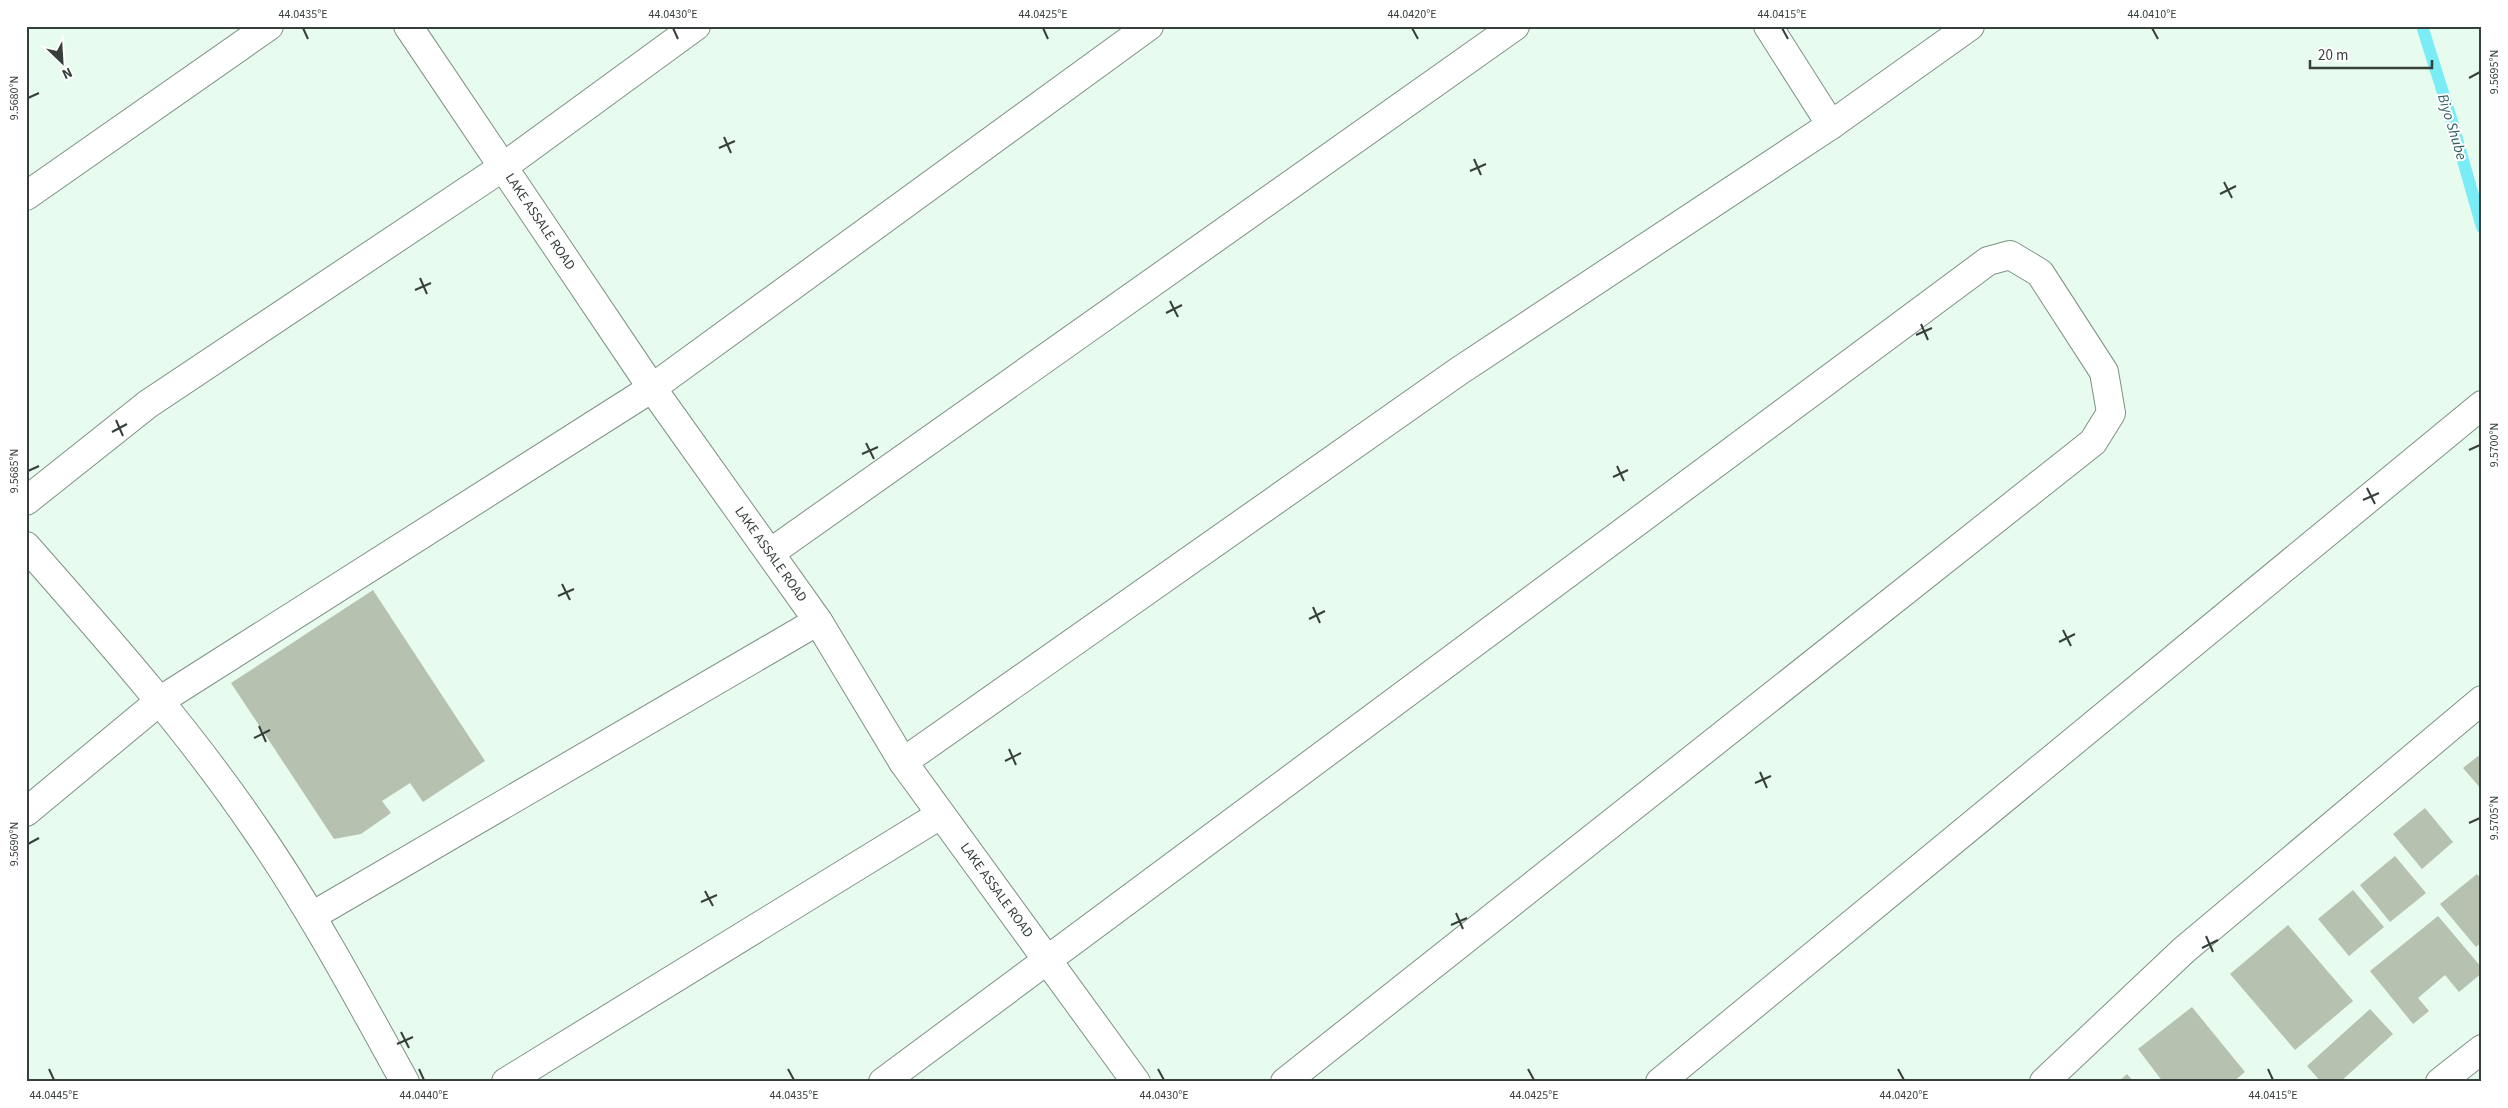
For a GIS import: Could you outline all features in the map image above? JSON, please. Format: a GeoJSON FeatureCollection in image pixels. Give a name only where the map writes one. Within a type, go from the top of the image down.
{"type":"FeatureCollection","features":[{"type":"Feature","properties":{"kind":"street"},"geometry":{"type":"LineString","coordinates":[[26,196],[269,26]]}},
{"type":"Feature","properties":{"kind":"street","name":"LAKE ASSALE ROAD"},"geometry":{"type":"LineString","coordinates":[[408,26],[652,388],[818,620],[903,762],[1136,1082]]}},
{"type":"Feature","properties":{"kind":"street"},"geometry":{"type":"LineString","coordinates":[[26,501],[148,404],[503,167],[696,26]]}},
{"type":"Feature","properties":{"kind":"street"},"geometry":{"type":"LineString","coordinates":[[26,812],[161,700],[652,388],[1149,26]]}},
{"type":"Feature","properties":{"kind":"street"},"geometry":{"type":"LineString","coordinates":[[770,553],[1515,26]]}},
{"type":"Feature","properties":{"kind":"street"},"geometry":{"type":"LineString","coordinates":[[1768,26],[1831,125]]}},
{"type":"Feature","properties":{"kind":"street"},"geometry":{"type":"LineString","coordinates":[[903,762],[1459,371],[1831,125],[1970,26]]}},
{"type":"Feature","properties":{"kind":"street"},"geometry":{"type":"LineString","coordinates":[[883,1082],[1988,261],[2010,255],[2040,273],[2104,372],[2111,413],[2092,442],[1285,1082]]}},
{"type":"Feature","properties":{"kind":"street"},"geometry":{"type":"LineString","coordinates":[[1660,1082],[2482,405]]}},
{"type":"Feature","properties":{"kind":"street"},"geometry":{"type":"LineString","coordinates":[[26,546],[161,700],[257,830],[312,916],[405,1082]]}},
{"type":"Feature","properties":{"kind":"street"},"geometry":{"type":"LineString","coordinates":[[312,916],[818,620]]}},
{"type":"Feature","properties":{"kind":"street"},"geometry":{"type":"LineString","coordinates":[[2044,1082],[2184,950],[2482,700]]}},
{"type":"Feature","properties":{"kind":"street"},"geometry":{"type":"LineString","coordinates":[[506,1082],[940,815]]}},
{"type":"Feature","properties":{"kind":"street"},"geometry":{"type":"LineString","coordinates":[[2440,1082],[2482,1049]]}},
{"type":"Feature","properties":{"kind":"building"},"geometry":{"type":"Polygon","coordinates":[[[373,590],[485,761],[423,802],[410,783],[382,801],[391,813],[361,834],[334,839],[231,683],[373,590]]]}},
{"type":"Feature","properties":{"kind":"building"},"geometry":{"type":"Polygon","coordinates":[[[2482,753],[2482,790],[2463,768],[2482,753]]]}},
{"type":"Feature","properties":{"kind":"building"},"geometry":{"type":"Polygon","coordinates":[[[2425,808],[2453,842],[2422,869],[2393,834],[2425,808]]]}},
{"type":"Feature","properties":{"kind":"building"},"geometry":{"type":"Polygon","coordinates":[[[2395,856],[2426,893],[2390,922],[2360,885],[2395,856]]]}},
{"type":"Feature","properties":{"kind":"building"},"geometry":{"type":"Polygon","coordinates":[[[2477,874],[2482,880],[2482,942],[2476,947],[2440,904],[2477,874]]]}},
{"type":"Feature","properties":{"kind":"building"},"geometry":{"type":"Polygon","coordinates":[[[2353,890],[2384,927],[2349,956],[2318,919],[2353,890]]]}},
{"type":"Feature","properties":{"kind":"building"},"geometry":{"type":"Polygon","coordinates":[[[2438,916],[2482,968],[2482,973],[2459,992],[2445,975],[2418,998],[2429,1011],[2413,1024],[2370,971],[2438,916]]]}},
{"type":"Feature","properties":{"kind":"building"},"geometry":{"type":"Polygon","coordinates":[[[2288,925],[2353,1001],[2295,1050],[2230,974],[2288,925]]]}},
{"type":"Feature","properties":{"kind":"building"},"geometry":{"type":"Polygon","coordinates":[[[2192,1007],[2245,1072],[2233,1082],[2191,1082],[2189,1080],[2186,1082],[2163,1082],[2138,1049],[2192,1007]]]}},
{"type":"Feature","properties":{"kind":"building"},"geometry":{"type":"Polygon","coordinates":[[[2370,1009],[2393,1034],[2340,1082],[2321,1082],[2307,1066],[2370,1009]]]}},
{"type":"Feature","properties":{"kind":"building"},"geometry":{"type":"Polygon","coordinates":[[[2127,1074],[2134,1082],[2118,1082],[2127,1074]]]}},
{"type":"Feature","properties":{"kind":"waterway","name":"Biyo Shube"},"geometry":{"type":"LineString","coordinates":[[2422,26],[2482,227]]}}]}
